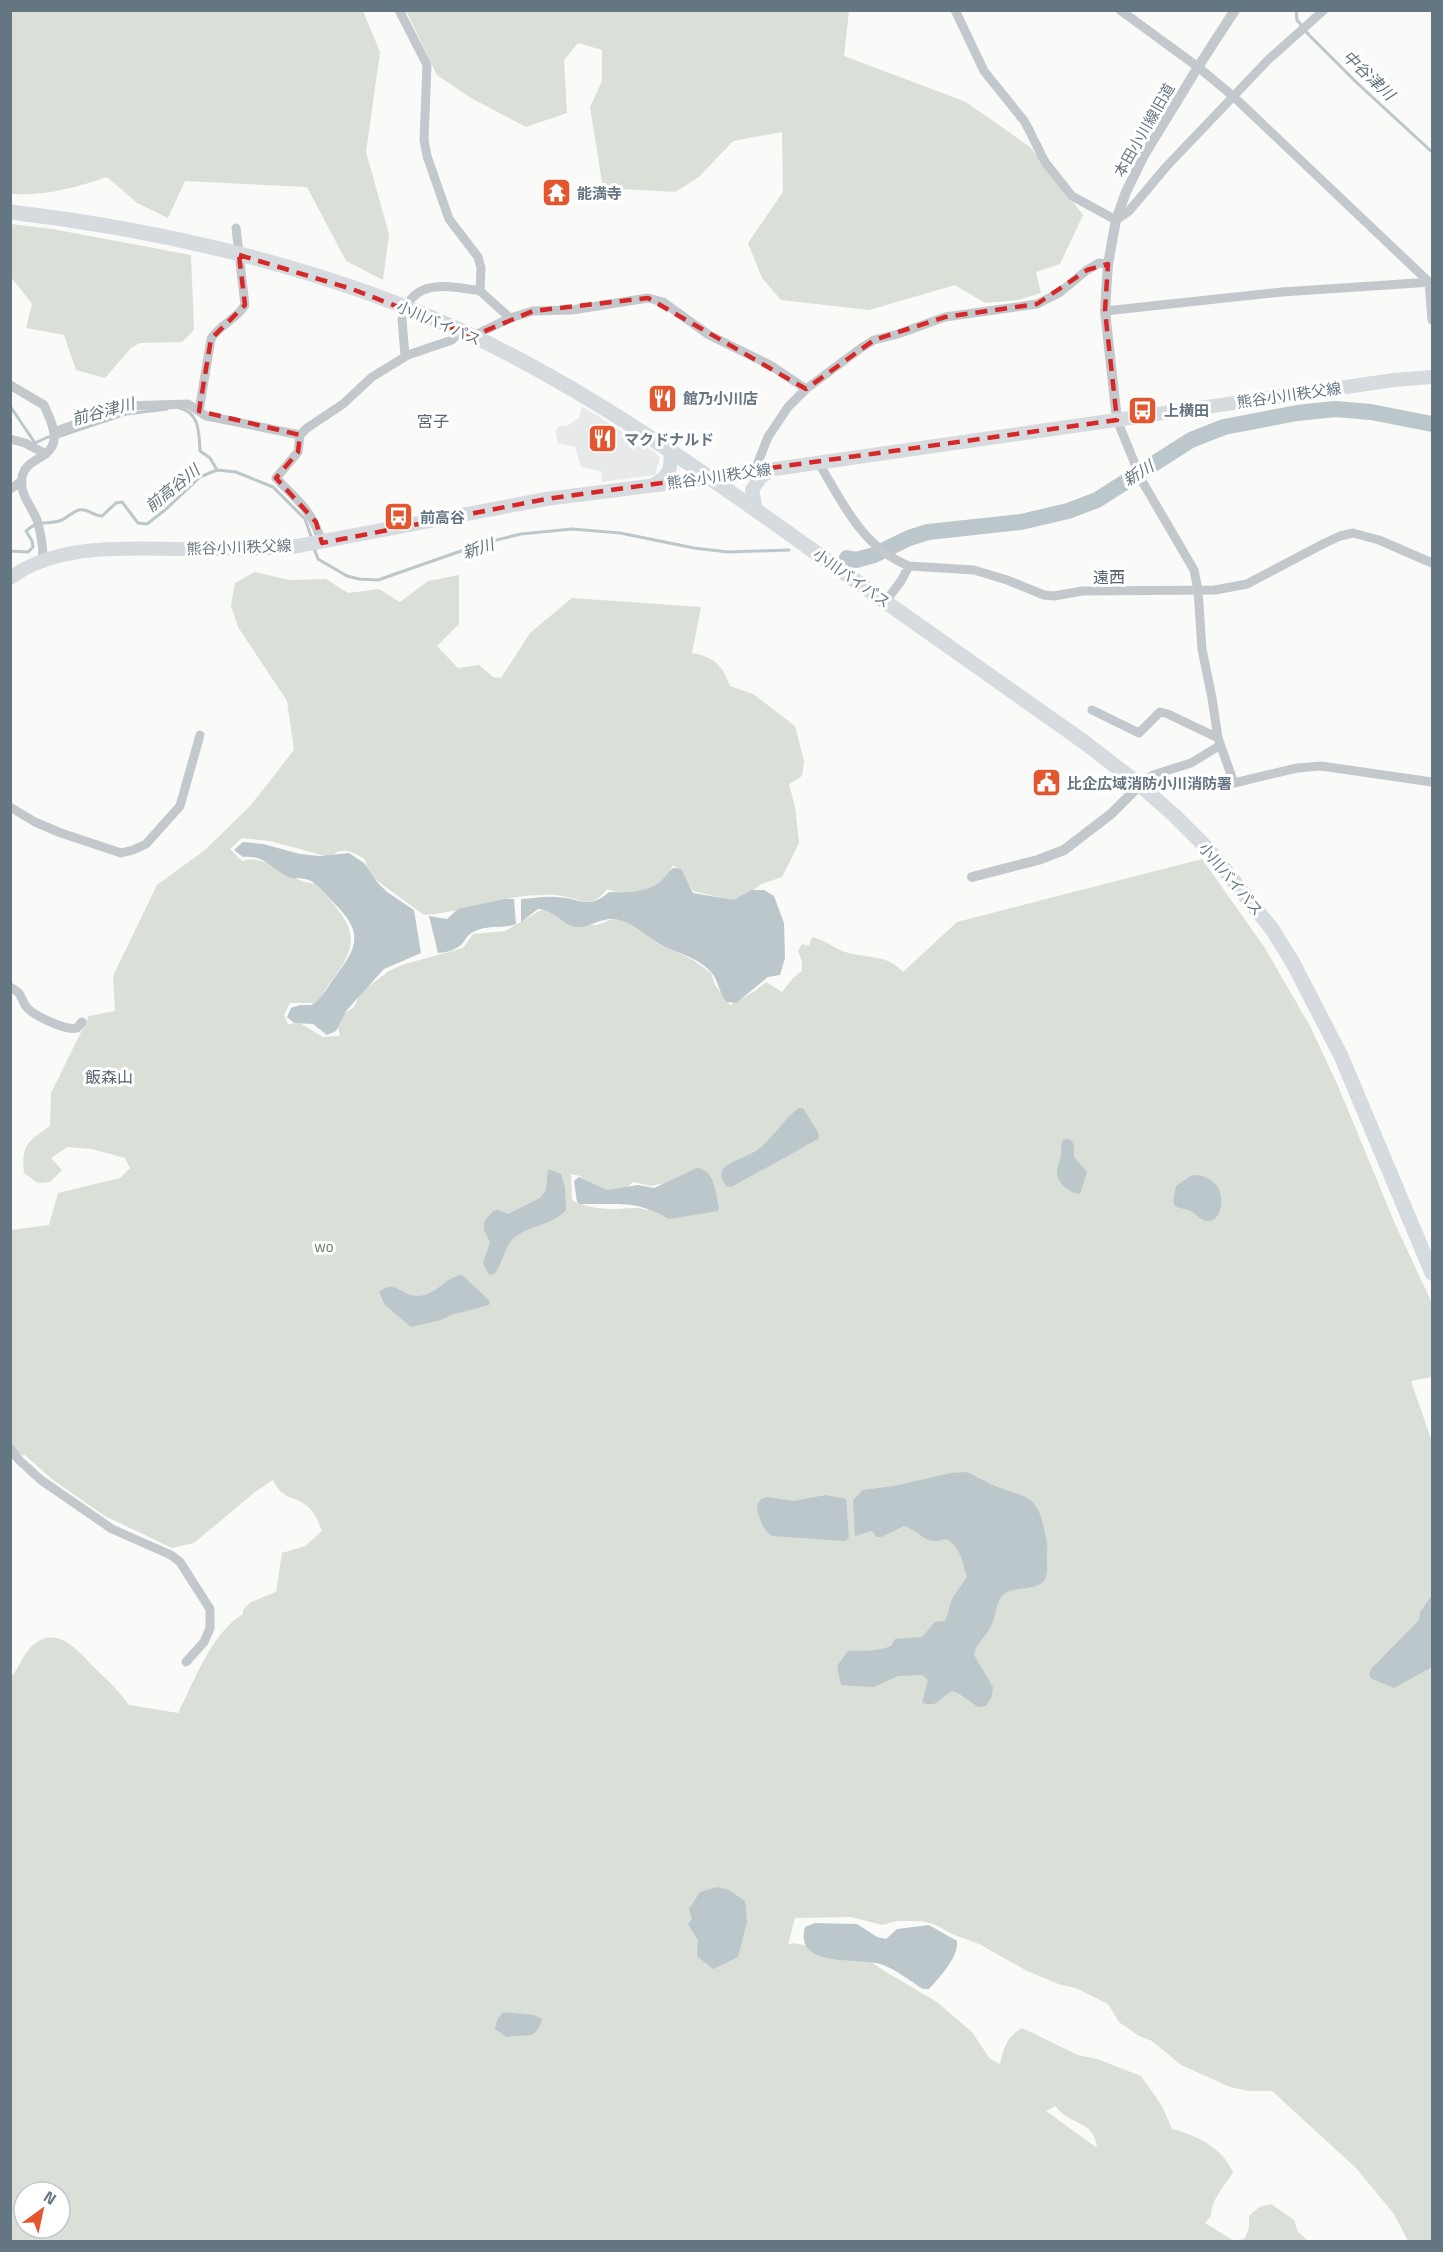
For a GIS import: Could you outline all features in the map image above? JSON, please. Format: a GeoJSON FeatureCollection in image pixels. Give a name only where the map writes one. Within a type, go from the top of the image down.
{"type":"FeatureCollection","features":[{"type":"Feature","properties":{"kind":"highway","name":"小川バイパス"},"geometry":{"type":"LineString","coordinates":[[10,212],[131,230],[235,253],[352,289],[467,334],[558,381],[613,413],[712,478],[1084,742],[1140,785],[1175,816],[1208,849],[1272,929],[1293,963],[1341,1056],[1432,1273]]}},
{"type":"Feature","properties":{"kind":"main road","name":"熊谷小川秩父線"},"geometry":{"type":"LineString","coordinates":[[10,578],[43,560],[64,554],[86,551],[251,549],[322,543],[546,499],[712,478],[755,470],[1432,377]]}},
{"type":"Feature","properties":{"kind":"main road"},"geometry":{"type":"LineString","coordinates":[[655,484],[664,479],[669,472],[670,451]]}},
{"type":"Feature","properties":{"kind":"main road"},"geometry":{"type":"LineString","coordinates":[[756,510],[752,490],[761,477],[773,468]]}},
{"type":"Feature","properties":{"kind":"street"},"geometry":{"type":"LineString","coordinates":[[399,10],[426,65],[424,140],[427,156],[449,219],[478,257],[481,268],[480,291]]}},
{"type":"Feature","properties":{"kind":"street"},"geometry":{"type":"LineString","coordinates":[[955,10],[984,71],[1024,122],[1045,162],[1072,196],[1116,220],[1129,211],[1166,167],[1268,60],[1324,10]]}},
{"type":"Feature","properties":{"kind":"street"},"geometry":{"type":"LineString","coordinates":[[1120,10],[1198,67],[1233,96],[1431,282],[1432,320]]}},
{"type":"Feature","properties":{"kind":"street","name":"本田小川線旧道"},"geometry":{"type":"LineString","coordinates":[[1117,420],[1105,312],[1108,264],[1116,220],[1126,192],[1143,157],[1235,10]]}},
{"type":"Feature","properties":{"kind":"street"},"geometry":{"type":"LineString","coordinates":[[199,411],[211,339],[215,332],[242,311],[245,305],[237,232]]}},
{"type":"Feature","properties":{"kind":"street"},"geometry":{"type":"LineString","coordinates":[[755,470],[768,437],[788,407],[806,389],[874,340],[945,317],[1037,304],[1059,293],[1086,270],[1099,263],[1108,264]]}},
{"type":"Feature","properties":{"kind":"street"},"geometry":{"type":"LineString","coordinates":[[1105,312],[1282,292],[1431,282]]}},
{"type":"Feature","properties":{"kind":"street"},"geometry":{"type":"LineString","coordinates":[[411,299],[420,290],[433,287],[480,291],[510,318]]}},
{"type":"Feature","properties":{"kind":"street"},"geometry":{"type":"LineString","coordinates":[[322,543],[315,522],[308,511],[276,478],[298,452],[300,435],[343,404],[372,377],[405,356],[510,318],[533,311],[572,310],[648,298],[663,302],[710,335],[770,365],[806,389]]}},
{"type":"Feature","properties":{"kind":"street"},"geometry":{"type":"LineString","coordinates":[[402,319],[405,356]]}},
{"type":"Feature","properties":{"kind":"street"},"geometry":{"type":"LineString","coordinates":[[10,385],[44,405],[54,432],[52,446],[46,454],[25,469],[22,481],[26,499],[36,517],[43,542],[43,560]]}},
{"type":"Feature","properties":{"kind":"street"},"geometry":{"type":"LineString","coordinates":[[54,432],[125,406],[181,403],[217,418],[300,435]]}},
{"type":"Feature","properties":{"kind":"street"},"geometry":{"type":"LineString","coordinates":[[1117,420],[1142,481],[1187,554],[1194,570],[1198,590],[1202,649],[1218,742],[1234,783],[1297,768],[1322,766],[1432,782]]}},
{"type":"Feature","properties":{"kind":"street"},"geometry":{"type":"LineString","coordinates":[[10,439],[25,443],[46,454]]}},
{"type":"Feature","properties":{"kind":"street"},"geometry":{"type":"LineString","coordinates":[[818,462],[861,532],[889,556],[909,566],[974,570],[1044,595],[1054,596],[1082,591],[1215,590],[1247,584],[1323,544],[1353,533],[1378,540],[1432,563]]}},
{"type":"Feature","properties":{"kind":"street"},"geometry":{"type":"LineString","coordinates":[[10,489],[22,481]]}},
{"type":"Feature","properties":{"kind":"street"},"geometry":{"type":"LineString","coordinates":[[885,602],[909,566]]}},
{"type":"Feature","properties":{"kind":"street"},"geometry":{"type":"LineString","coordinates":[[1092,710],[1139,733],[1160,712],[1168,714],[1218,742]]}},
{"type":"Feature","properties":{"kind":"street"},"geometry":{"type":"LineString","coordinates":[[10,807],[35,822],[61,833],[121,853],[134,850],[146,844],[180,806],[200,735]]}},
{"type":"Feature","properties":{"kind":"street"},"geometry":{"type":"LineString","coordinates":[[972,877],[1038,860],[1064,850],[1111,814],[1153,775],[1191,763],[1218,742]]}},
{"type":"Feature","properties":{"kind":"street"},"geometry":{"type":"LineString","coordinates":[[10,987],[19,992],[27,1007],[56,1024],[77,1029],[82,1022]]}},
{"type":"Feature","properties":{"kind":"street"},"geometry":{"type":"LineString","coordinates":[[10,1448],[19,1460],[41,1480],[112,1529],[171,1555],[180,1562],[210,1609],[210,1628],[204,1642],[186,1662]]}},
{"type":"Feature","properties":{"kind":"highlighted area"},"geometry":{"type":"Polygon","coordinates":[[[239,255],[352,289],[473,336],[533,311],[648,298],[806,389],[874,340],[945,317],[1037,304],[1087,270],[1108,264],[1105,311],[1117,420],[546,499],[322,543],[316,522],[276,478],[298,452],[300,435],[199,411],[211,339],[245,305],[239,255]]]}},
{"type":"Feature","properties":{"kind":"shaded area"},"geometry":{"type":"Polygon","coordinates":[[[582,406],[656,453],[660,458],[655,475],[602,482],[601,471],[581,467],[575,447],[558,443],[556,433],[558,426],[567,426],[579,418],[582,406]]]}},
{"type":"Feature","properties":{"kind":"shaded area"},"geometry":{"type":"Polygon","coordinates":[[[243,842],[319,856],[349,853],[364,863],[387,892],[414,910],[421,953],[384,969],[346,1011],[336,1031],[327,1035],[313,1024],[294,1023],[287,1017],[291,1008],[312,1005],[318,1000],[346,962],[354,943],[351,924],[313,882],[290,877],[262,860],[243,857],[234,850],[243,842]]]}},
{"type":"Feature","properties":{"kind":"shaded area"},"geometry":{"type":"Polygon","coordinates":[[[673,868],[681,869],[693,893],[734,900],[751,890],[764,890],[774,896],[784,923],[785,958],[780,975],[768,977],[736,1003],[727,1002],[713,974],[704,966],[658,943],[623,921],[609,919],[578,927],[568,924],[550,912],[538,909],[521,922],[521,899],[551,897],[583,902],[595,901],[609,892],[629,892],[654,886],[673,868]]]}},
{"type":"Feature","properties":{"kind":"shaded area"},"geometry":{"type":"Polygon","coordinates":[[[514,899],[516,924],[476,931],[469,935],[459,947],[438,953],[429,916],[447,919],[458,909],[514,899]]]}},
{"type":"Feature","properties":{"kind":"shaded area"},"geometry":{"type":"Polygon","coordinates":[[[799,1108],[803,1108],[819,1134],[818,1139],[731,1187],[726,1186],[721,1175],[723,1169],[762,1146],[799,1108]]]}},
{"type":"Feature","properties":{"kind":"shaded area"},"geometry":{"type":"Polygon","coordinates":[[[1068,1139],[1074,1146],[1074,1157],[1087,1172],[1080,1194],[1065,1187],[1058,1177],[1063,1140],[1068,1139]]]}},
{"type":"Feature","properties":{"kind":"shaded area"},"geometry":{"type":"Polygon","coordinates":[[[697,1168],[711,1177],[718,1211],[669,1219],[646,1208],[626,1204],[580,1204],[577,1202],[574,1181],[579,1177],[607,1190],[638,1185],[654,1188],[697,1168]]]}},
{"type":"Feature","properties":{"kind":"shaded area"},"geometry":{"type":"Polygon","coordinates":[[[548,1169],[561,1174],[565,1187],[566,1210],[554,1219],[527,1230],[511,1240],[497,1270],[494,1274],[489,1275],[483,1263],[490,1242],[484,1230],[484,1222],[493,1211],[498,1210],[508,1214],[540,1198],[546,1190],[548,1169]]]}},
{"type":"Feature","properties":{"kind":"shaded area"},"geometry":{"type":"Polygon","coordinates":[[[1192,1175],[1205,1177],[1214,1182],[1219,1190],[1221,1207],[1214,1219],[1203,1220],[1190,1211],[1175,1206],[1173,1201],[1176,1186],[1192,1175]]]}},
{"type":"Feature","properties":{"kind":"shaded area"},"geometry":{"type":"Polygon","coordinates":[[[462,1275],[490,1301],[489,1305],[411,1327],[385,1305],[379,1292],[385,1288],[394,1287],[412,1296],[425,1295],[456,1276],[462,1275]]]}},
{"type":"Feature","properties":{"kind":"shaded area"},"geometry":{"type":"Polygon","coordinates":[[[966,1472],[995,1486],[1022,1495],[1033,1502],[1041,1517],[1047,1545],[1047,1572],[1043,1582],[1035,1586],[1011,1590],[1000,1598],[990,1629],[975,1650],[974,1655],[993,1687],[992,1696],[986,1706],[978,1707],[952,1691],[936,1703],[922,1703],[928,1680],[922,1675],[898,1676],[874,1687],[841,1685],[837,1666],[848,1651],[880,1649],[891,1646],[895,1639],[922,1637],[935,1622],[944,1621],[952,1599],[967,1576],[957,1550],[946,1539],[928,1540],[904,1526],[881,1537],[877,1537],[872,1531],[855,1536],[853,1500],[863,1490],[966,1472]]]}},
{"type":"Feature","properties":{"kind":"shaded area"},"geometry":{"type":"Polygon","coordinates":[[[826,1495],[846,1499],[849,1537],[845,1541],[772,1536],[766,1530],[758,1514],[757,1505],[761,1499],[767,1497],[793,1501],[826,1495]]]}},
{"type":"Feature","properties":{"kind":"shaded area"},"geometry":{"type":"Polygon","coordinates":[[[1432,1595],[1432,1667],[1394,1688],[1372,1679],[1369,1675],[1371,1669],[1419,1620],[1420,1612],[1432,1595]]]}},
{"type":"Feature","properties":{"kind":"shaded area"},"geometry":{"type":"Polygon","coordinates":[[[717,1887],[729,1890],[745,1901],[747,1922],[738,1957],[713,1969],[697,1956],[698,1940],[688,1924],[692,1919],[689,1909],[700,1892],[717,1887]]]}},
{"type":"Feature","properties":{"kind":"shaded area"},"geometry":{"type":"Polygon","coordinates":[[[815,1923],[857,1924],[877,1937],[886,1939],[897,1929],[929,1925],[957,1941],[957,1947],[943,1973],[929,1989],[923,1989],[883,1965],[818,1956],[809,1950],[804,1941],[805,1927],[815,1923]]]}},
{"type":"Feature","properties":{"kind":"shaded area"},"geometry":{"type":"Polygon","coordinates":[[[503,2012],[534,2015],[542,2019],[539,2028],[532,2035],[506,2037],[495,2029],[497,2020],[503,2012]]]}},
{"type":"Feature","properties":{"kind":"green space"},"geometry":{"type":"Polygon","coordinates":[[[10,11],[363,11],[380,52],[366,152],[389,234],[383,280],[346,261],[307,187],[185,181],[168,218],[137,203],[107,177],[60,190],[36,194],[11,194],[10,11]]]}},
{"type":"Feature","properties":{"kind":"green space"},"geometry":{"type":"Polygon","coordinates":[[[406,11],[849,11],[844,56],[966,102],[1030,147],[1083,215],[1060,264],[1036,272],[1041,293],[1018,300],[985,303],[955,285],[869,310],[781,300],[762,278],[748,243],[783,192],[782,132],[733,141],[699,177],[675,192],[603,188],[590,107],[602,81],[602,50],[578,43],[564,60],[567,113],[526,127],[471,98],[437,75],[406,11]]]}},
{"type":"Feature","properties":{"kind":"green space"},"geometry":{"type":"Polygon","coordinates":[[[11,224],[52,229],[191,255],[194,330],[182,342],[140,343],[131,348],[105,378],[76,370],[64,335],[26,328],[32,304],[11,277],[11,224]]]}},
{"type":"Feature","properties":{"kind":"green space","name":"wo"},"geometry":{"type":"Polygon","coordinates":[[[255,572],[289,580],[326,579],[348,593],[379,589],[400,602],[428,581],[459,575],[459,624],[437,646],[458,668],[479,665],[493,677],[501,678],[530,633],[572,598],[701,607],[692,653],[707,657],[717,663],[730,686],[753,694],[795,726],[804,761],[802,776],[789,784],[795,807],[799,843],[782,877],[761,884],[739,902],[693,891],[681,872],[673,865],[664,883],[628,896],[607,889],[591,901],[556,895],[524,896],[424,915],[368,874],[365,859],[351,852],[343,851],[329,857],[270,841],[242,838],[230,849],[242,861],[263,861],[296,878],[317,884],[347,924],[351,944],[347,956],[325,990],[319,1006],[310,1003],[290,1003],[284,1015],[288,1024],[300,1023],[323,1037],[340,1036],[336,1019],[354,1007],[361,992],[389,971],[405,964],[463,948],[473,934],[505,931],[548,906],[572,924],[597,925],[610,920],[627,920],[643,927],[655,942],[693,960],[711,973],[715,985],[730,1005],[766,982],[782,992],[802,971],[798,951],[802,944],[809,946],[812,937],[842,951],[890,962],[903,972],[957,922],[1202,859],[1265,948],[1311,1028],[1338,1086],[1396,1226],[1432,1303],[1432,1377],[1411,1381],[1432,1442],[1432,2241],[1408,2241],[1394,2214],[1356,2168],[1272,2091],[1249,2091],[1230,2087],[1181,2065],[1152,2041],[1139,2036],[1119,2022],[1108,2004],[1076,1988],[1061,1985],[1027,1971],[979,1944],[952,1934],[934,1924],[920,1921],[897,1921],[882,1925],[851,1917],[795,1918],[788,1945],[794,1943],[865,1958],[937,2002],[972,2032],[990,2059],[1000,2064],[1009,2039],[1022,2028],[1078,2055],[1097,2059],[1141,2076],[1162,2106],[1172,2129],[1200,2139],[1215,2149],[1228,2163],[1233,2172],[1216,2198],[1211,2216],[1205,2223],[1234,2241],[11,2242],[11,1677],[32,1646],[42,1639],[52,1637],[61,1639],[78,1651],[129,1705],[178,1713],[205,1659],[222,1633],[243,1614],[243,1610],[251,1602],[276,1592],[282,1553],[305,1546],[322,1531],[310,1508],[285,1495],[273,1480],[255,1492],[194,1543],[172,1548],[105,1516],[53,1480],[25,1455],[11,1456],[11,1230],[49,1225],[58,1193],[120,1178],[130,1168],[125,1158],[92,1149],[67,1147],[51,1158],[62,1170],[50,1182],[38,1183],[24,1173],[25,1150],[31,1140],[50,1126],[51,1093],[89,1016],[115,1011],[113,976],[157,885],[205,850],[251,805],[294,750],[287,701],[238,627],[231,606],[235,583],[255,572]],[[571,1174],[572,1200],[587,1206],[609,1209],[647,1210],[679,1180],[651,1186],[633,1182],[620,1193],[598,1191],[580,1176],[571,1174]],[[1055,2106],[1046,2111],[1097,2148],[1090,2130],[1055,2106]]]}},
{"type":"Feature","properties":{"kind":"green space"},"geometry":{"type":"Polygon","coordinates":[[[1271,2204],[1294,2220],[1298,2232],[1308,2241],[1237,2241],[1245,2238],[1249,2227],[1249,2216],[1259,2207],[1271,2204]]]}},
{"type":"Feature","properties":{"kind":"waterway","name":"中谷津川"},"geometry":{"type":"LineString","coordinates":[[1296,10],[1297,20],[1309,35],[1432,152]]}},
{"type":"Feature","properties":{"kind":"waterway","name":"前谷津川"},"geometry":{"type":"LineString","coordinates":[[10,406],[35,443],[126,414],[167,409]]}},
{"type":"Feature","properties":{"kind":"waterway","name":"前谷津川"},"geometry":{"type":"LineString","coordinates":[[179,408],[186,410],[195,419],[200,451],[210,458],[217,470]]}},
{"type":"Feature","properties":{"kind":"waterway","name":"新川"},"geometry":{"type":"LineString","coordinates":[[847,558],[856,560],[874,555],[909,538],[928,532],[1021,522],[1068,511],[1097,500],[1191,440],[1224,427],[1297,413],[1335,409],[1371,412],[1432,424]]}},
{"type":"Feature","properties":{"kind":"waterway","name":"前高谷川"},"geometry":{"type":"LineString","coordinates":[[10,551],[28,552],[33,547],[26,531],[40,523],[62,520],[78,510],[102,516],[116,503],[122,502],[138,523],[147,524],[200,477],[217,470],[236,472],[273,487],[305,519],[312,539]]}},
{"type":"Feature","properties":{"kind":"waterway","name":"新川"},"geometry":{"type":"LineString","coordinates":[[314,548],[318,559],[347,576],[378,580],[484,543],[521,534],[572,529],[620,533],[694,548],[728,552],[789,550]]}},
{"type":"Feature","properties":{"kind":"place","name":"能満寺"},"geometry":{"type":"Point","coordinates":[556,193]}},
{"type":"Feature","properties":{"kind":"place","name":"館乃小川店"},"geometry":{"type":"Point","coordinates":[662,398]}},
{"type":"Feature","properties":{"kind":"place","name":"上横田"},"geometry":{"type":"Point","coordinates":[1143,410]}},
{"type":"Feature","properties":{"kind":"place","name":"マクドナルド"},"geometry":{"type":"Point","coordinates":[603,439]}},
{"type":"Feature","properties":{"kind":"place","name":"前高谷"},"geometry":{"type":"Point","coordinates":[399,517]}},
{"type":"Feature","properties":{"kind":"place","name":"比企広域消防小川消防署"},"geometry":{"type":"Point","coordinates":[1046,783]}},
{"type":"Feature","properties":{"kind":"district","name":"宮子"},"geometry":{"type":"Point","coordinates":[433,421]}},
{"type":"Feature","properties":{"kind":"district","name":"遠西"},"geometry":{"type":"Point","coordinates":[1109,577]}},
{"type":"Feature","properties":{"kind":"district","name":"飯森山"},"geometry":{"type":"Point","coordinates":[109,1077]}}]}
